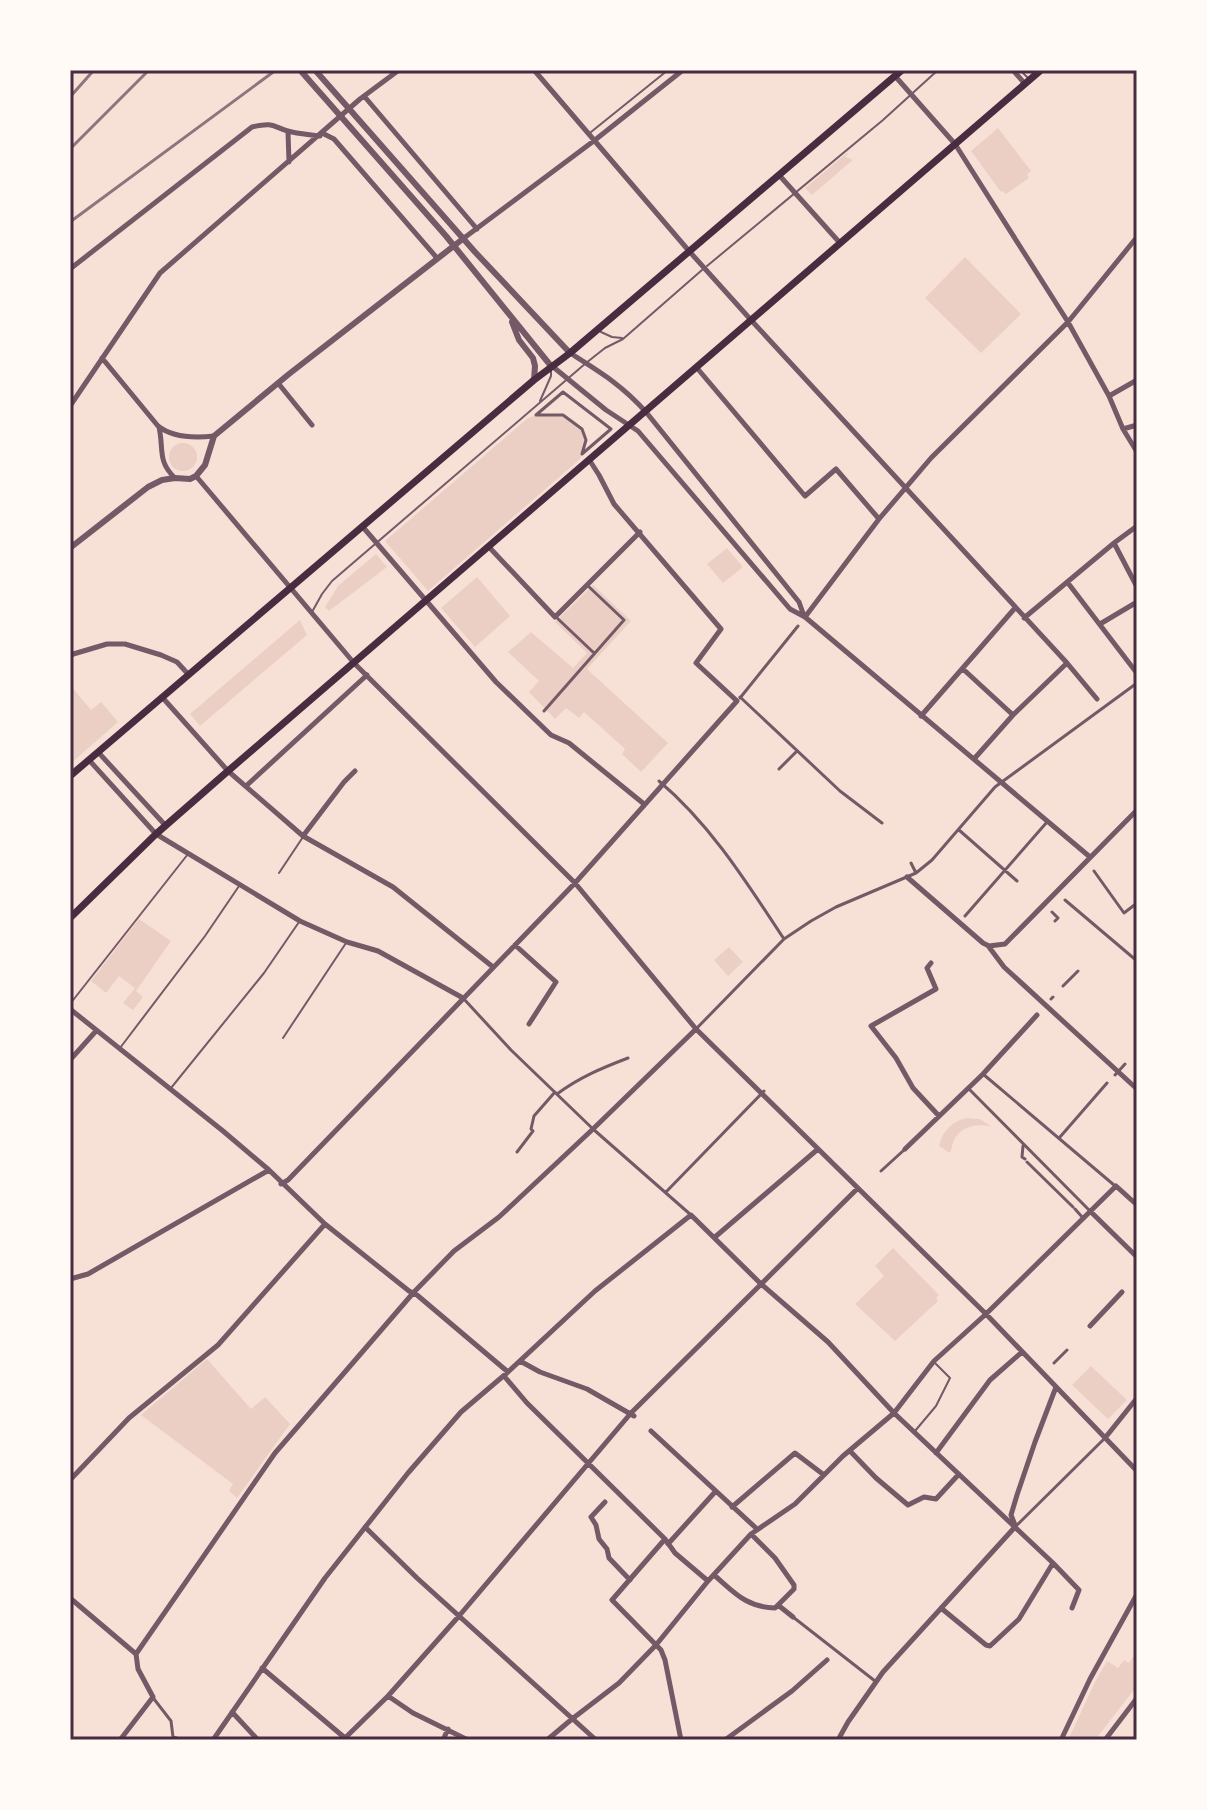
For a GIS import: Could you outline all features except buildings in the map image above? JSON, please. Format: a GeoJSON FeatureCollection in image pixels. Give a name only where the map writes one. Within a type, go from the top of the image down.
{"type":"FeatureCollection","features":[{"type":"Feature","properties":{"kind":"main road"},"geometry":{"type":"LineString","coordinates":[[70,776],[902,70]]}},
{"type":"Feature","properties":{"kind":"main road"},"geometry":{"type":"LineString","coordinates":[[70,918],[156,834],[228,771],[1041,70]]}},
{"type":"Feature","properties":{"kind":"street"},"geometry":{"type":"LineString","coordinates":[[300,70],[446,236],[551,366],[606,410],[631,425],[790,609],[805,617],[1090,857]]}},
{"type":"Feature","properties":{"kind":"street"},"geometry":{"type":"LineString","coordinates":[[315,70],[509,290],[570,353],[630,394],[799,602],[805,617]]}},
{"type":"Feature","properties":{"kind":"street"},"geometry":{"type":"LineString","coordinates":[[70,406],[160,273],[364,96],[399,70]]}},
{"type":"Feature","properties":{"kind":"street"},"geometry":{"type":"LineString","coordinates":[[534,70],[704,268],[1097,699]]}},
{"type":"Feature","properties":{"kind":"street"},"geometry":{"type":"LineString","coordinates":[[70,548],[148,487],[162,480],[196,476],[205,465],[214,436],[437,258],[683,70]]}},
{"type":"Feature","properties":{"kind":"street"},"geometry":{"type":"LineString","coordinates":[[1013,70],[1028,82]]}},
{"type":"Feature","properties":{"kind":"street"},"geometry":{"type":"LineString","coordinates":[[895,76],[955,144],[1068,322],[1137,452]]}},
{"type":"Feature","properties":{"kind":"street"},"geometry":{"type":"LineString","coordinates":[[364,96],[477,229]]}},
{"type":"Feature","properties":{"kind":"street"},"geometry":{"type":"LineString","coordinates":[[70,269],[252,127],[267,123],[288,132],[321,134],[334,139],[437,258]]}},
{"type":"Feature","properties":{"kind":"street"},"geometry":{"type":"LineString","coordinates":[[288,132],[289,162]]}},
{"type":"Feature","properties":{"kind":"street"},"geometry":{"type":"LineString","coordinates":[[779,175],[840,243]]}},
{"type":"Feature","properties":{"kind":"street"},"geometry":{"type":"LineString","coordinates":[[805,617],[879,519],[931,458],[1068,322],[1137,237]]}},
{"type":"Feature","properties":{"kind":"street"},"geometry":{"type":"LineString","coordinates":[[509,315],[519,340],[533,358],[534,380]]}},
{"type":"Feature","properties":{"kind":"street"},"geometry":{"type":"LineString","coordinates":[[102,358],[167,433],[214,436]]}},
{"type":"Feature","properties":{"kind":"street"},"geometry":{"type":"LineString","coordinates":[[697,368],[805,496],[836,469],[879,519]]}},
{"type":"Feature","properties":{"kind":"street"},"geometry":{"type":"LineString","coordinates":[[1109,396],[1137,380]]}},
{"type":"Feature","properties":{"kind":"street"},"geometry":{"type":"LineString","coordinates":[[278,383],[312,425]]}},
{"type":"Feature","properties":{"kind":"street"},"geometry":{"type":"LineString","coordinates":[[563,392],[611,429],[582,454],[586,440],[582,429],[563,415],[536,415],[563,392]]}},
{"type":"Feature","properties":{"kind":"street"},"geometry":{"type":"LineString","coordinates":[[1123,429],[1137,425]]}},
{"type":"Feature","properties":{"kind":"street"},"geometry":{"type":"LineString","coordinates":[[158,426],[163,462],[175,478]]}},
{"type":"Feature","properties":{"kind":"street"},"geometry":{"type":"LineString","coordinates":[[590,461],[614,504],[721,629],[696,663],[840,791],[882,823]]}},
{"type":"Feature","properties":{"kind":"street"},"geometry":{"type":"LineString","coordinates":[[196,476],[354,663],[575,883],[696,1029],[860,1187],[1137,1471]]}},
{"type":"Feature","properties":{"kind":"street"},"geometry":{"type":"LineString","coordinates":[[362,526],[496,682],[551,735],[569,743],[644,804]]}},
{"type":"Feature","properties":{"kind":"street"},"geometry":{"type":"LineString","coordinates":[[1024,618],[1137,526]]}},
{"type":"Feature","properties":{"kind":"street"},"geometry":{"type":"LineString","coordinates":[[555,617],[640,532]]}},
{"type":"Feature","properties":{"kind":"street"},"geometry":{"type":"LineString","coordinates":[[1114,543],[1137,587]]}},
{"type":"Feature","properties":{"kind":"street"},"geometry":{"type":"LineString","coordinates":[[489,547],[594,653]]}},
{"type":"Feature","properties":{"kind":"street"},"geometry":{"type":"LineString","coordinates":[[1068,583],[1136,672]]}},
{"type":"Feature","properties":{"kind":"street"},"geometry":{"type":"LineString","coordinates":[[544,711],[624,620],[587,585]]}},
{"type":"Feature","properties":{"kind":"street"},"geometry":{"type":"LineString","coordinates":[[1100,624],[1137,602]]}},
{"type":"Feature","properties":{"kind":"street"},"geometry":{"type":"LineString","coordinates":[[921,716],[1015,608]]}},
{"type":"Feature","properties":{"kind":"street"},"geometry":{"type":"LineString","coordinates":[[281,1184],[575,883],[660,782],[739,699],[798,626]]}},
{"type":"Feature","properties":{"kind":"street"},"geometry":{"type":"LineString","coordinates":[[70,655],[107,644],[125,644],[177,662],[188,674]]}},
{"type":"Feature","properties":{"kind":"street"},"geometry":{"type":"LineString","coordinates":[[974,759],[1013,715],[1067,663]]}},
{"type":"Feature","properties":{"kind":"street"},"geometry":{"type":"LineString","coordinates":[[963,669],[1013,715]]}},
{"type":"Feature","properties":{"kind":"street"},"geometry":{"type":"LineString","coordinates":[[246,786],[367,675]]}},
{"type":"Feature","properties":{"kind":"street"},"geometry":{"type":"LineString","coordinates":[[136,1654],[275,1453],[414,1292],[454,1251],[499,1217],[593,1129],[784,939],[836,907],[916,873],[932,860],[1000,783],[1137,683]]}},
{"type":"Feature","properties":{"kind":"street"},"geometry":{"type":"LineString","coordinates":[[162,697],[228,771],[303,836],[393,887],[493,967]]}},
{"type":"Feature","properties":{"kind":"street"},"geometry":{"type":"LineString","coordinates":[[779,769],[797,751]]}},
{"type":"Feature","properties":{"kind":"street"},"geometry":{"type":"LineString","coordinates":[[98,752],[166,826]]}},
{"type":"Feature","properties":{"kind":"street"},"geometry":{"type":"LineString","coordinates":[[89,760],[156,834],[239,886],[264,896],[300,921],[347,942],[378,951],[463,998],[511,1050],[593,1129],[828,1342],[894,1413],[1053,1563],[1079,1590],[1072,1608]]}},
{"type":"Feature","properties":{"kind":"street"},"geometry":{"type":"LineString","coordinates":[[303,836],[355,771]]}},
{"type":"Feature","properties":{"kind":"street"},"geometry":{"type":"LineString","coordinates":[[660,782],[681,800],[733,862],[784,939]]}},
{"type":"Feature","properties":{"kind":"street"},"geometry":{"type":"LineString","coordinates":[[989,946],[1005,944],[1137,810]]}},
{"type":"Feature","properties":{"kind":"street"},"geometry":{"type":"LineString","coordinates":[[965,916],[1047,822]]}},
{"type":"Feature","properties":{"kind":"street"},"geometry":{"type":"LineString","coordinates":[[959,830],[1017,881]]}},
{"type":"Feature","properties":{"kind":"street"},"geometry":{"type":"LineString","coordinates":[[911,863],[916,873]]}},
{"type":"Feature","properties":{"kind":"street"},"geometry":{"type":"LineString","coordinates":[[1094,871],[1124,913],[1137,903]]}},
{"type":"Feature","properties":{"kind":"street"},"geometry":{"type":"LineString","coordinates":[[907,877],[989,946],[1004,967],[1116,1073],[1137,1089]]}},
{"type":"Feature","properties":{"kind":"street"},"geometry":{"type":"LineString","coordinates":[[1065,900],[1137,961]]}},
{"type":"Feature","properties":{"kind":"street"},"geometry":{"type":"LineString","coordinates":[[1052,912],[1058,918],[1055,921]]}},
{"type":"Feature","properties":{"kind":"street"},"geometry":{"type":"LineString","coordinates":[[515,945],[556,982],[529,1024]]}},
{"type":"Feature","properties":{"kind":"street"},"geometry":{"type":"LineString","coordinates":[[931,963],[927,968],[936,989],[871,1026],[896,1058],[913,1088],[939,1116]]}},
{"type":"Feature","properties":{"kind":"street"},"geometry":{"type":"LineString","coordinates":[[1063,986],[1078,971]]}},
{"type":"Feature","properties":{"kind":"street"},"geometry":{"type":"LineString","coordinates":[[70,1007],[269,1170],[325,1224],[414,1292],[506,1374],[527,1403],[675,1553],[708,1581]]}},
{"type":"Feature","properties":{"kind":"street"},"geometry":{"type":"LineString","coordinates":[[881,1171],[983,1074],[1037,1015]]}},
{"type":"Feature","properties":{"kind":"street"},"geometry":{"type":"LineString","coordinates":[[70,1060],[96,1031]]}},
{"type":"Feature","properties":{"kind":"street"},"geometry":{"type":"LineString","coordinates":[[511,1050],[515,1045]]}},
{"type":"Feature","properties":{"kind":"street"},"geometry":{"type":"LineString","coordinates":[[517,1152],[533,1131],[534,1116],[556,1093],[594,1070],[628,1058]]}},
{"type":"Feature","properties":{"kind":"street"},"geometry":{"type":"LineString","coordinates":[[1116,1073],[1125,1064]]}},
{"type":"Feature","properties":{"kind":"street"},"geometry":{"type":"LineString","coordinates":[[983,1074],[1127,1192],[1137,1205]]}},
{"type":"Feature","properties":{"kind":"street"},"geometry":{"type":"LineString","coordinates":[[1060,1137],[1107,1083]]}},
{"type":"Feature","properties":{"kind":"street"},"geometry":{"type":"LineString","coordinates":[[968,1088],[1023,1146],[1053,1185],[1090,1211],[1137,1257]]}},
{"type":"Feature","properties":{"kind":"street"},"geometry":{"type":"LineString","coordinates":[[666,1192],[763,1092]]}},
{"type":"Feature","properties":{"kind":"street"},"geometry":{"type":"LineString","coordinates":[[1023,1146],[1022,1157],[1083,1218]]}},
{"type":"Feature","properties":{"kind":"street"},"geometry":{"type":"LineString","coordinates":[[715,1237],[818,1149]]}},
{"type":"Feature","properties":{"kind":"street"},"geometry":{"type":"LineString","coordinates":[[70,1279],[88,1274],[269,1170]]}},
{"type":"Feature","properties":{"kind":"street"},"geometry":{"type":"LineString","coordinates":[[547,1740],[619,1683],[658,1647],[708,1581],[754,1531],[795,1504],[894,1413],[934,1361],[1116,1186]]}},
{"type":"Feature","properties":{"kind":"street"},"geometry":{"type":"LineString","coordinates":[[262,1668],[344,1739],[388,1696],[459,1616],[587,1463],[760,1283],[860,1187]]}},
{"type":"Feature","properties":{"kind":"street"},"geometry":{"type":"LineString","coordinates":[[289,1201],[295,1196]]}},
{"type":"Feature","properties":{"kind":"street"},"geometry":{"type":"LineString","coordinates":[[213,1740],[309,1599],[454,1420],[595,1291],[691,1215]]}},
{"type":"Feature","properties":{"kind":"street"},"geometry":{"type":"LineString","coordinates":[[70,1480],[129,1418],[218,1345],[325,1224]]}},
{"type":"Feature","properties":{"kind":"street"},"geometry":{"type":"LineString","coordinates":[[1090,1326],[1122,1292]]}},
{"type":"Feature","properties":{"kind":"street"},"geometry":{"type":"LineString","coordinates":[[1054,1363],[1067,1350]]}},
{"type":"Feature","properties":{"kind":"street"},"geometry":{"type":"LineString","coordinates":[[936,1453],[990,1380],[1022,1352]]}},
{"type":"Feature","properties":{"kind":"street"},"geometry":{"type":"LineString","coordinates":[[520,1361],[540,1372],[587,1389],[633,1414]]}},
{"type":"Feature","properties":{"kind":"street"},"geometry":{"type":"LineString","coordinates":[[1015,1527],[1011,1515],[1056,1387]]}},
{"type":"Feature","properties":{"kind":"street"},"geometry":{"type":"LineString","coordinates":[[838,1740],[876,1681],[1015,1527],[1105,1438],[1137,1398]]}},
{"type":"Feature","properties":{"kind":"street"},"geometry":{"type":"LineString","coordinates":[[651,1431],[754,1531],[794,1589],[775,1608],[760,1607],[741,1597],[714,1575]]}},
{"type":"Feature","properties":{"kind":"street"},"geometry":{"type":"LineString","coordinates":[[850,1451],[908,1505],[924,1497],[936,1499],[959,1474]]}},
{"type":"Feature","properties":{"kind":"street"},"geometry":{"type":"LineString","coordinates":[[732,1507],[795,1453],[824,1475]]}},
{"type":"Feature","properties":{"kind":"street"},"geometry":{"type":"LineString","coordinates":[[681,1740],[665,1660],[658,1647],[612,1600],[715,1492]]}},
{"type":"Feature","properties":{"kind":"street"},"geometry":{"type":"LineString","coordinates":[[605,1502],[591,1517],[609,1558],[630,1580]]}},
{"type":"Feature","properties":{"kind":"street"},"geometry":{"type":"LineString","coordinates":[[365,1527],[596,1740]]}},
{"type":"Feature","properties":{"kind":"street"},"geometry":{"type":"LineString","coordinates":[[941,1608],[990,1646],[1019,1619],[1053,1563]]}},
{"type":"Feature","properties":{"kind":"street"},"geometry":{"type":"LineString","coordinates":[[1061,1740],[1090,1679],[1137,1594]]}},
{"type":"Feature","properties":{"kind":"street"},"geometry":{"type":"LineString","coordinates":[[70,1598],[136,1654],[138,1669],[171,1721],[172,1738],[183,1740]]}},
{"type":"Feature","properties":{"kind":"street"},"geometry":{"type":"LineString","coordinates":[[778,1605],[876,1681]]}},
{"type":"Feature","properties":{"kind":"street"},"geometry":{"type":"LineString","coordinates":[[725,1740],[792,1691],[827,1660]]}},
{"type":"Feature","properties":{"kind":"street"},"geometry":{"type":"LineString","coordinates":[[388,1696],[413,1713],[468,1740]]}},
{"type":"Feature","properties":{"kind":"street"},"geometry":{"type":"LineString","coordinates":[[120,1740],[153,1697]]}},
{"type":"Feature","properties":{"kind":"street"},"geometry":{"type":"LineString","coordinates":[[1105,1740],[1137,1698]]}},
{"type":"Feature","properties":{"kind":"street"},"geometry":{"type":"LineString","coordinates":[[232,1712],[258,1740]]}},
{"type":"Feature","properties":{"kind":"street"},"geometry":{"type":"LineString","coordinates":[[443,1740],[448,1729]]}},
{"type":"Feature","properties":{"kind":"lane"},"geometry":{"type":"LineString","coordinates":[[589,134],[668,70]]}},
{"type":"Feature","properties":{"kind":"lane"},"geometry":{"type":"LineString","coordinates":[[312,613],[332,581],[567,379],[605,348],[623,339],[938,70]]}},
{"type":"Feature","properties":{"kind":"lane"},"geometry":{"type":"LineString","coordinates":[[1020,70],[1028,82]]}},
{"type":"Feature","properties":{"kind":"lane"},"geometry":{"type":"LineString","coordinates":[[598,330],[623,339]]}},
{"type":"Feature","properties":{"kind":"lane"},"geometry":{"type":"LineString","coordinates":[[540,402],[551,376],[551,366]]}},
{"type":"Feature","properties":{"kind":"lane"},"geometry":{"type":"LineString","coordinates":[[279,873],[303,836]]}},
{"type":"Feature","properties":{"kind":"lane"},"geometry":{"type":"LineString","coordinates":[[70,1007],[188,854]]}},
{"type":"Feature","properties":{"kind":"lane"},"geometry":{"type":"LineString","coordinates":[[119,1049],[239,886]]}},
{"type":"Feature","properties":{"kind":"lane"},"geometry":{"type":"LineString","coordinates":[[170,1089],[264,973],[300,921]]}},
{"type":"Feature","properties":{"kind":"lane"},"geometry":{"type":"LineString","coordinates":[[283,1038],[347,942]]}},
{"type":"Feature","properties":{"kind":"lane"},"geometry":{"type":"LineString","coordinates":[[914,1432],[936,1406],[950,1378],[934,1361]]}},
{"type":"Feature","properties":{"kind":"shaded area"},"geometry":{"type":"Polygon","coordinates":[[[998,128],[1031,171],[1027,174],[1029,178],[1006,194],[1001,192],[971,151],[998,128]]]}},
{"type":"Feature","properties":{"kind":"shaded area"},"geometry":{"type":"Polygon","coordinates":[[[847,153],[845,157],[855,158],[812,195],[805,188],[847,153]]]}},
{"type":"Feature","properties":{"kind":"shaded area"},"geometry":{"type":"Polygon","coordinates":[[[965,257],[1021,314],[981,353],[925,298],[965,257]]]}},
{"type":"Feature","properties":{"kind":"shaded area"},"geometry":{"type":"Polygon","coordinates":[[[563,415],[582,429],[586,440],[580,459],[428,591],[385,541],[528,418],[563,415]]]}},
{"type":"Feature","properties":{"kind":"shaded area"},"geometry":{"type":"Polygon","coordinates":[[[183,443],[193,447],[197,457],[193,467],[183,471],[173,467],[169,457],[173,447],[183,443]]]}},
{"type":"Feature","properties":{"kind":"shaded area"},"geometry":{"type":"Polygon","coordinates":[[[727,548],[743,567],[723,583],[707,564],[727,548]]]}},
{"type":"Feature","properties":{"kind":"shaded area"},"geometry":{"type":"Polygon","coordinates":[[[376,554],[387,567],[329,611],[325,607],[338,586],[376,554]]]}},
{"type":"Feature","properties":{"kind":"shaded area"},"geometry":{"type":"Polygon","coordinates":[[[477,577],[510,616],[475,647],[441,608],[477,577]]]}},
{"type":"Feature","properties":{"kind":"shaded area"},"geometry":{"type":"Polygon","coordinates":[[[593,585],[631,621],[587,669],[668,743],[641,772],[622,754],[625,749],[584,712],[579,718],[566,708],[555,719],[529,692],[539,681],[508,652],[531,632],[573,668],[587,653],[555,622],[593,585]]]}},
{"type":"Feature","properties":{"kind":"shaded area"},"geometry":{"type":"Polygon","coordinates":[[[300,620],[307,635],[200,726],[190,714],[300,620]]]}},
{"type":"Feature","properties":{"kind":"shaded area"},"geometry":{"type":"Polygon","coordinates":[[[70,685],[91,710],[101,702],[118,722],[70,764],[70,685]]]}},
{"type":"Feature","properties":{"kind":"shaded area"},"geometry":{"type":"Polygon","coordinates":[[[139,919],[171,941],[136,991],[143,997],[133,1010],[123,1003],[135,988],[119,976],[106,993],[91,981],[139,919]]]}},
{"type":"Feature","properties":{"kind":"shaded area"},"geometry":{"type":"Polygon","coordinates":[[[729,947],[743,962],[728,976],[714,960],[729,947]]]}},
{"type":"Feature","properties":{"kind":"shaded area"},"geometry":{"type":"Polygon","coordinates":[[[966,1118],[980,1119],[992,1127],[981,1125],[965,1129],[957,1135],[950,1153],[939,1146],[948,1128],[966,1118]]]}},
{"type":"Feature","properties":{"kind":"shaded area"},"geometry":{"type":"Polygon","coordinates":[[[893,1248],[939,1295],[936,1298],[938,1301],[895,1341],[855,1304],[884,1276],[875,1266],[893,1248]]]}},
{"type":"Feature","properties":{"kind":"shaded area"},"geometry":{"type":"Polygon","coordinates":[[[207,1359],[251,1409],[265,1397],[290,1424],[237,1498],[229,1491],[233,1484],[141,1415],[207,1359]]]}},
{"type":"Feature","properties":{"kind":"shaded area"},"geometry":{"type":"Polygon","coordinates":[[[1091,1366],[1127,1400],[1108,1419],[1072,1385],[1091,1366]]]}},
{"type":"Feature","properties":{"kind":"shaded area"},"geometry":{"type":"Polygon","coordinates":[[[1137,1651],[1137,1686],[1095,1740],[1068,1740],[1107,1661],[1118,1668],[1124,1660],[1129,1663],[1137,1651]]]}},
{"type":"Feature","properties":{"kind":"railway"},"geometry":{"type":"LineString","coordinates":[[70,97],[94,70]]}},
{"type":"Feature","properties":{"kind":"railway"},"geometry":{"type":"LineString","coordinates":[[70,149],[149,70]]}},
{"type":"Feature","properties":{"kind":"railway"},"geometry":{"type":"LineString","coordinates":[[70,222],[276,70]]}}]}
